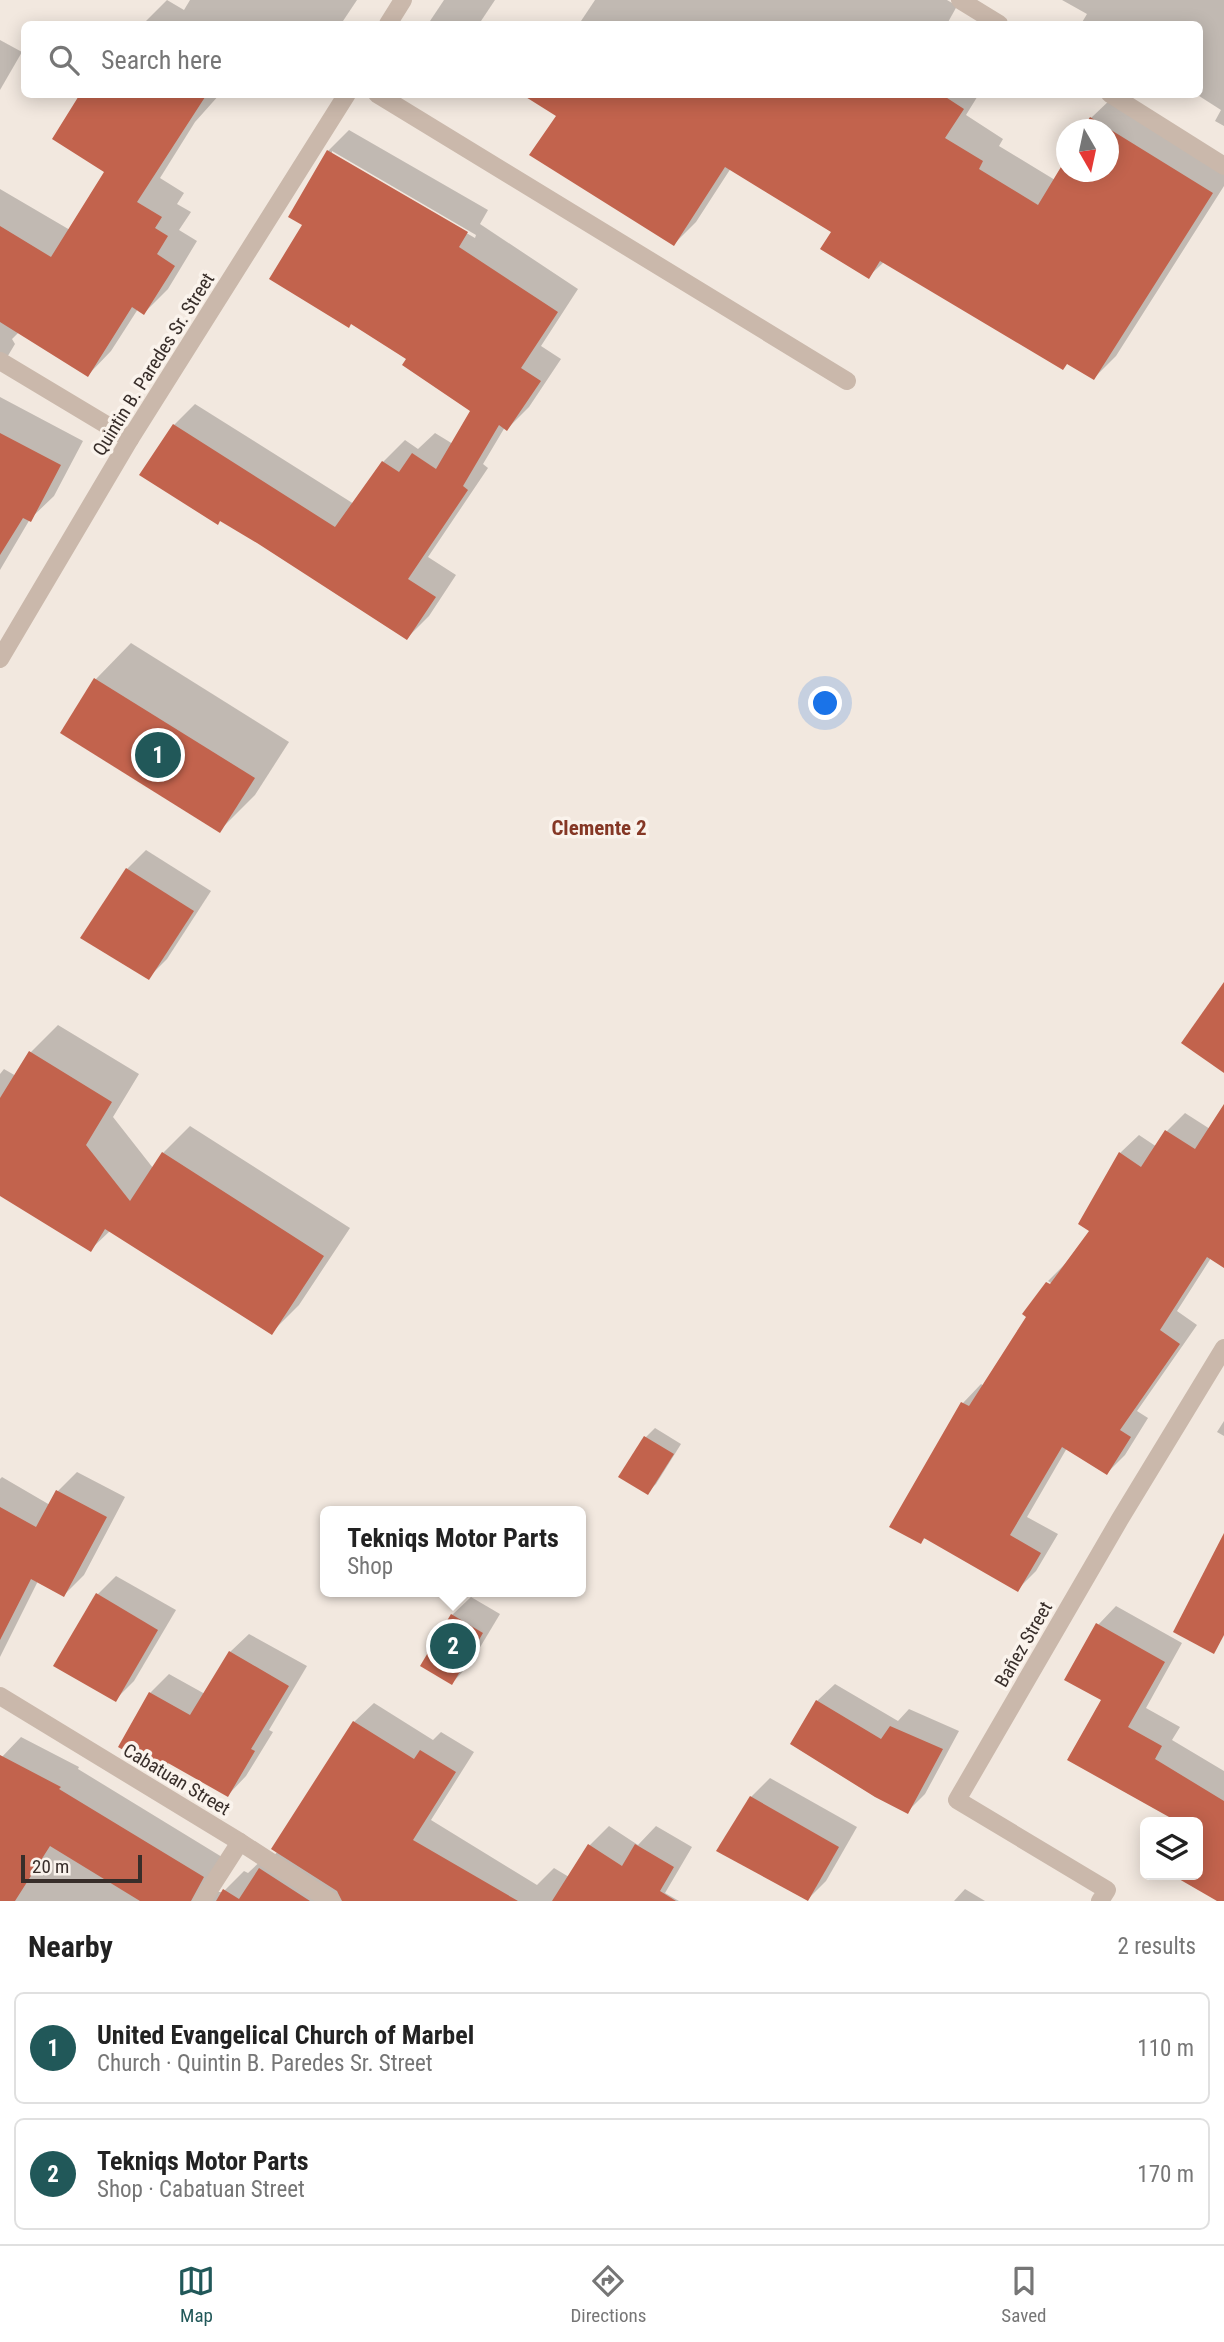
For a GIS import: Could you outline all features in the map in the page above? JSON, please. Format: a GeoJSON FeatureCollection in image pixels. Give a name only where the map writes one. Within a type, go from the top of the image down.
{"type":"FeatureCollection","features":[{"type":"Feature","properties":{"kind":"street"},"geometry":{"type":"LineString","coordinates":[[390,21],[402,0]]}},
{"type":"Feature","properties":{"kind":"street"},"geometry":{"type":"LineString","coordinates":[[960,0],[994,21]]}},
{"type":"Feature","properties":{"kind":"street","name":"Quintin B. Paredes Sr. Street"},"geometry":{"type":"LineString","coordinates":[[0,659],[130,439],[344,98]]}},
{"type":"Feature","properties":{"kind":"street"},"geometry":{"type":"LineString","coordinates":[[384,98],[847,381]]}},
{"type":"Feature","properties":{"kind":"street"},"geometry":{"type":"LineString","coordinates":[[1117,98],[1224,166]]}},
{"type":"Feature","properties":{"kind":"street"},"geometry":{"type":"LineString","coordinates":[[0,361],[130,439]]}},
{"type":"Feature","properties":{"kind":"street","name":"Bañez Street"},"geometry":{"type":"LineString","coordinates":[[1100,1901],[1107,1890],[957,1800],[1120,1519],[1224,1348]]}},
{"type":"Feature","properties":{"kind":"street","name":"Cabatuan Street"},"geometry":{"type":"LineString","coordinates":[[0,1696],[240,1842],[331,1901]]}},
{"type":"Feature","properties":{"kind":"street"},"geometry":{"type":"LineString","coordinates":[[202,1901],[240,1842]]}},
{"type":"Feature","properties":{"kind":"building"},"geometry":{"type":"Polygon","coordinates":[[[78,98],[204,98],[137,202],[162,217],[155,228],[168,236],[157,254],[175,266],[144,315],[132,307],[88,377],[0,322],[0,226],[51,257],[104,172],[52,139],[78,98]]]}},
{"type":"Feature","properties":{"kind":"building"},"geometry":{"type":"Polygon","coordinates":[[[527,98],[947,98],[964,109],[945,138],[983,161],[979,169],[1038,205],[1056,175],[1056,182],[1119,182],[1119,135],[1213,193],[1094,380],[1067,364],[1063,370],[880,261],[869,279],[820,249],[831,232],[725,167],[674,246],[529,155],[556,116],[527,98]]]}},
{"type":"Feature","properties":{"kind":"building"},"geometry":{"type":"Polygon","coordinates":[[[327,150],[468,232],[459,247],[558,312],[521,368],[541,381],[507,431],[499,425],[463,486],[468,490],[408,579],[436,597],[407,640],[257,543],[220,521],[218,525],[139,475],[173,424],[335,527],[382,461],[399,472],[412,453],[436,469],[470,411],[402,365],[406,359],[351,324],[349,328],[269,279],[302,225],[288,217],[327,150]]]}},
{"type":"Feature","properties":{"kind":"building"},"geometry":{"type":"Polygon","coordinates":[[[0,433],[61,465],[31,522],[23,518],[0,555],[0,433]]]}},
{"type":"Feature","properties":{"kind":"building"},"geometry":{"type":"Polygon","coordinates":[[[94,678],[255,778],[220,833],[60,733],[94,678]]]}},
{"type":"Feature","properties":{"kind":"building"},"geometry":{"type":"Polygon","coordinates":[[[126,868],[194,911],[149,980],[80,938],[126,868]]]}},
{"type":"Feature","properties":{"kind":"building"},"geometry":{"type":"Polygon","coordinates":[[[1224,982],[1224,1073],[1181,1043],[1224,982]]]}},
{"type":"Feature","properties":{"kind":"building"},"geometry":{"type":"Polygon","coordinates":[[[29,1051],[112,1102],[86,1145],[130,1201],[162,1152],[324,1256],[272,1335],[105,1229],[91,1252],[0,1196],[0,1098],[29,1051]]]}},
{"type":"Feature","properties":{"kind":"building"},"geometry":{"type":"Polygon","coordinates":[[[1224,1104],[1224,1268],[1207,1257],[1160,1330],[1180,1344],[1120,1430],[1131,1437],[1107,1475],[1062,1447],[1010,1535],[1041,1553],[1018,1592],[924,1538],[921,1544],[889,1527],[961,1402],[969,1406],[1026,1317],[1022,1314],[1046,1282],[1050,1284],[1089,1231],[1078,1224],[1119,1152],[1141,1167],[1165,1130],[1195,1149],[1224,1104]]]}},
{"type":"Feature","properties":{"kind":"building"},"geometry":{"type":"Polygon","coordinates":[[[644,1436],[674,1454],[648,1495],[618,1477],[644,1436]]]}},
{"type":"Feature","properties":{"kind":"building"},"geometry":{"type":"Polygon","coordinates":[[[56,1490],[107,1517],[64,1597],[31,1579],[0,1640],[0,1507],[36,1527],[56,1490]]]}},
{"type":"Feature","properties":{"kind":"building"},"geometry":{"type":"Polygon","coordinates":[[[1224,1533],[1224,1635],[1214,1654],[1173,1632],[1224,1533]]]}},
{"type":"Feature","properties":{"kind":"building"},"geometry":{"type":"Polygon","coordinates":[[[96,1593],[158,1630],[116,1702],[53,1666],[96,1593]]]}},
{"type":"Feature","properties":{"kind":"building"},"geometry":{"type":"Polygon","coordinates":[[[451,1614],[483,1633],[452,1685],[420,1666],[451,1614]]]}},
{"type":"Feature","properties":{"kind":"building"},"geometry":{"type":"Polygon","coordinates":[[[1096,1623],[1165,1662],[1128,1727],[1162,1746],[1155,1759],[1224,1801],[1224,1901],[1217,1901],[1181,1880],[1203,1880],[1203,1817],[1169,1817],[1067,1760],[1101,1700],[1064,1680],[1096,1623]]]}},
{"type":"Feature","properties":{"kind":"building"},"geometry":{"type":"Polygon","coordinates":[[[229,1651],[289,1686],[251,1749],[255,1751],[228,1797],[168,1763],[162,1772],[118,1747],[149,1692],[190,1715],[229,1651]]]}},
{"type":"Feature","properties":{"kind":"building"},"geometry":{"type":"Polygon","coordinates":[[[816,1700],[881,1739],[890,1726],[943,1749],[908,1814],[875,1797],[790,1744],[816,1700]]]}},
{"type":"Feature","properties":{"kind":"building"},"geometry":{"type":"Polygon","coordinates":[[[353,1721],[414,1759],[420,1750],[456,1772],[413,1840],[518,1901],[342,1901],[337,1891],[271,1849],[353,1721]]]}},
{"type":"Feature","properties":{"kind":"building"},"geometry":{"type":"Polygon","coordinates":[[[0,1755],[61,1787],[59,1789],[204,1877],[191,1901],[140,1901],[50,1846],[15,1901],[0,1901],[0,1755]]]}},
{"type":"Feature","properties":{"kind":"building"},"geometry":{"type":"Polygon","coordinates":[[[750,1796],[839,1847],[808,1901],[716,1851],[750,1796]]]}},
{"type":"Feature","properties":{"kind":"building"},"geometry":{"type":"Polygon","coordinates":[[[588,1844],[622,1866],[635,1844],[674,1867],[660,1891],[676,1901],[552,1901],[588,1844]]]}},
{"type":"Feature","properties":{"kind":"building"},"geometry":{"type":"Polygon","coordinates":[[[259,1868],[310,1901],[216,1901],[223,1889],[239,1899],[259,1868]]]}},
{"type":"Feature","properties":{"kind":"place","name":"United Evangelical Church of Marbel"},"geometry":{"type":"Point","coordinates":[158,755]}},
{"type":"Feature","properties":{"kind":"place","name":"Tekniqs Motor Parts"},"geometry":{"type":"Point","coordinates":[453,1646]}},
{"type":"Feature","properties":{"kind":"district","name":"Clemente 2"},"geometry":{"type":"Point","coordinates":[599,828]}}]}
